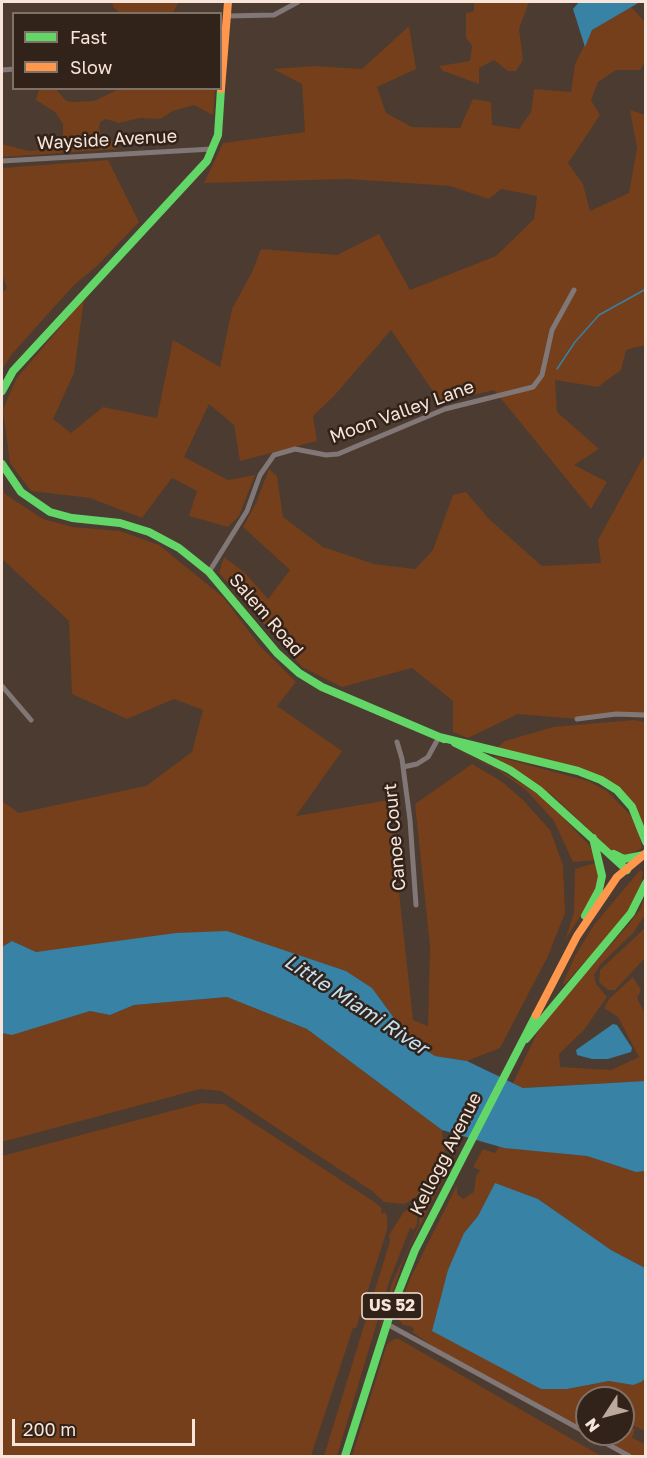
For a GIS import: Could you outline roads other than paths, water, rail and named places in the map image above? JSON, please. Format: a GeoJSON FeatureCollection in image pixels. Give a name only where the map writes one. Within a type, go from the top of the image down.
{"type":"FeatureCollection","features":[{"type":"Feature","properties":{"kind":"street"},"geometry":{"type":"LineString","coordinates":[[222,82],[228,2]]}},
{"type":"Feature","properties":{"kind":"street"},"geometry":{"type":"LineString","coordinates":[[227,16],[274,15],[298,2]]}},
{"type":"Feature","properties":{"kind":"street"},"geometry":{"type":"LineString","coordinates":[[2,391],[13,371],[197,175],[214,149],[218,135],[221,90]]}},
{"type":"Feature","properties":{"kind":"street","name":"Wayside Avenue"},"geometry":{"type":"LineString","coordinates":[[2,161],[214,149]]}},
{"type":"Feature","properties":{"kind":"street","name":"Moon Valley Lane"},"geometry":{"type":"LineString","coordinates":[[209,572],[238,527],[260,475],[274,455],[295,448],[326,455],[338,454],[445,409],[533,387],[540,380],[552,330],[574,290]]}},
{"type":"Feature","properties":{"kind":"street","name":"Salem Road"},"geometry":{"type":"LineString","coordinates":[[2,464],[21,492],[50,512],[72,518],[110,521],[140,529],[179,548],[209,572],[277,653],[299,673],[322,687],[439,736],[510,770],[554,801],[627,870]]}},
{"type":"Feature","properties":{"kind":"street"},"geometry":{"type":"LineString","coordinates":[[2,686],[31,720]]}},
{"type":"Feature","properties":{"kind":"street"},"geometry":{"type":"LineString","coordinates":[[577,719],[616,714],[645,715]]}},
{"type":"Feature","properties":{"kind":"street"},"geometry":{"type":"LineString","coordinates":[[439,736],[578,771],[601,780],[617,790],[632,807],[641,824],[645,842]]}},
{"type":"Feature","properties":{"kind":"street","name":"Canoe Court"},"geometry":{"type":"LineString","coordinates":[[403,767],[417,764],[428,757],[439,736]]}},
{"type":"Feature","properties":{"kind":"street","name":"Canoe Court"},"geometry":{"type":"LineString","coordinates":[[397,742],[403,767],[416,905]]}},
{"type":"Feature","properties":{"kind":"street"},"geometry":{"type":"LineString","coordinates":[[577,936],[601,882],[602,868],[593,838]]}},
{"type":"Feature","properties":{"kind":"street","name":"Salem Road"},"geometry":{"type":"LineString","coordinates":[[604,849],[624,859],[645,854]]}},
{"type":"Feature","properties":{"kind":"street","name":"Kellogg Avenue"},"geometry":{"type":"LineString","coordinates":[[345,1456],[387,1324],[415,1250],[458,1163],[577,936],[614,885],[617,877],[645,854]]}},
{"type":"Feature","properties":{"kind":"street"},"geometry":{"type":"LineString","coordinates":[[517,1048],[619,928],[637,903],[645,883]]}},
{"type":"Feature","properties":{"kind":"street"},"geometry":{"type":"LineString","coordinates":[[387,1324],[575,1427]]}},
{"type":"Feature","properties":{"kind":"street"},"geometry":{"type":"LineString","coordinates":[[611,1446],[630,1456]]}},
{"type":"Feature","properties":{"kind":"water"},"geometry":{"type":"Polygon","coordinates":[[[579,2],[640,2],[592,30],[585,47],[573,9],[579,2]]]}},
{"type":"Feature","properties":{"kind":"water","name":"Little Miami River"},"geometry":{"type":"Polygon","coordinates":[[[227,931],[346,971],[372,988],[411,1041],[435,1056],[467,1061],[523,1088],[645,1081],[645,1171],[636,1172],[587,1156],[504,1148],[442,1130],[307,1029],[227,997],[134,1005],[110,1015],[90,1011],[12,1035],[2,1033],[2,947],[12,941],[36,952],[176,933],[227,931]]]}},
{"type":"Feature","properties":{"kind":"water"},"geometry":{"type":"Polygon","coordinates":[[[613,1024],[617,1025],[632,1048],[631,1052],[608,1059],[592,1059],[577,1055],[576,1050],[613,1024]]]}},
{"type":"Feature","properties":{"kind":"water"},"geometry":{"type":"Polygon","coordinates":[[[495,1183],[538,1199],[611,1250],[645,1268],[646,1378],[633,1385],[609,1381],[567,1389],[541,1389],[432,1331],[448,1270],[464,1233],[478,1216],[495,1183]]]}},
{"type":"Feature","properties":{"kind":"waterway"},"geometry":{"type":"LineString","coordinates":[[557,369],[575,342],[599,315],[646,289]]}}]}
